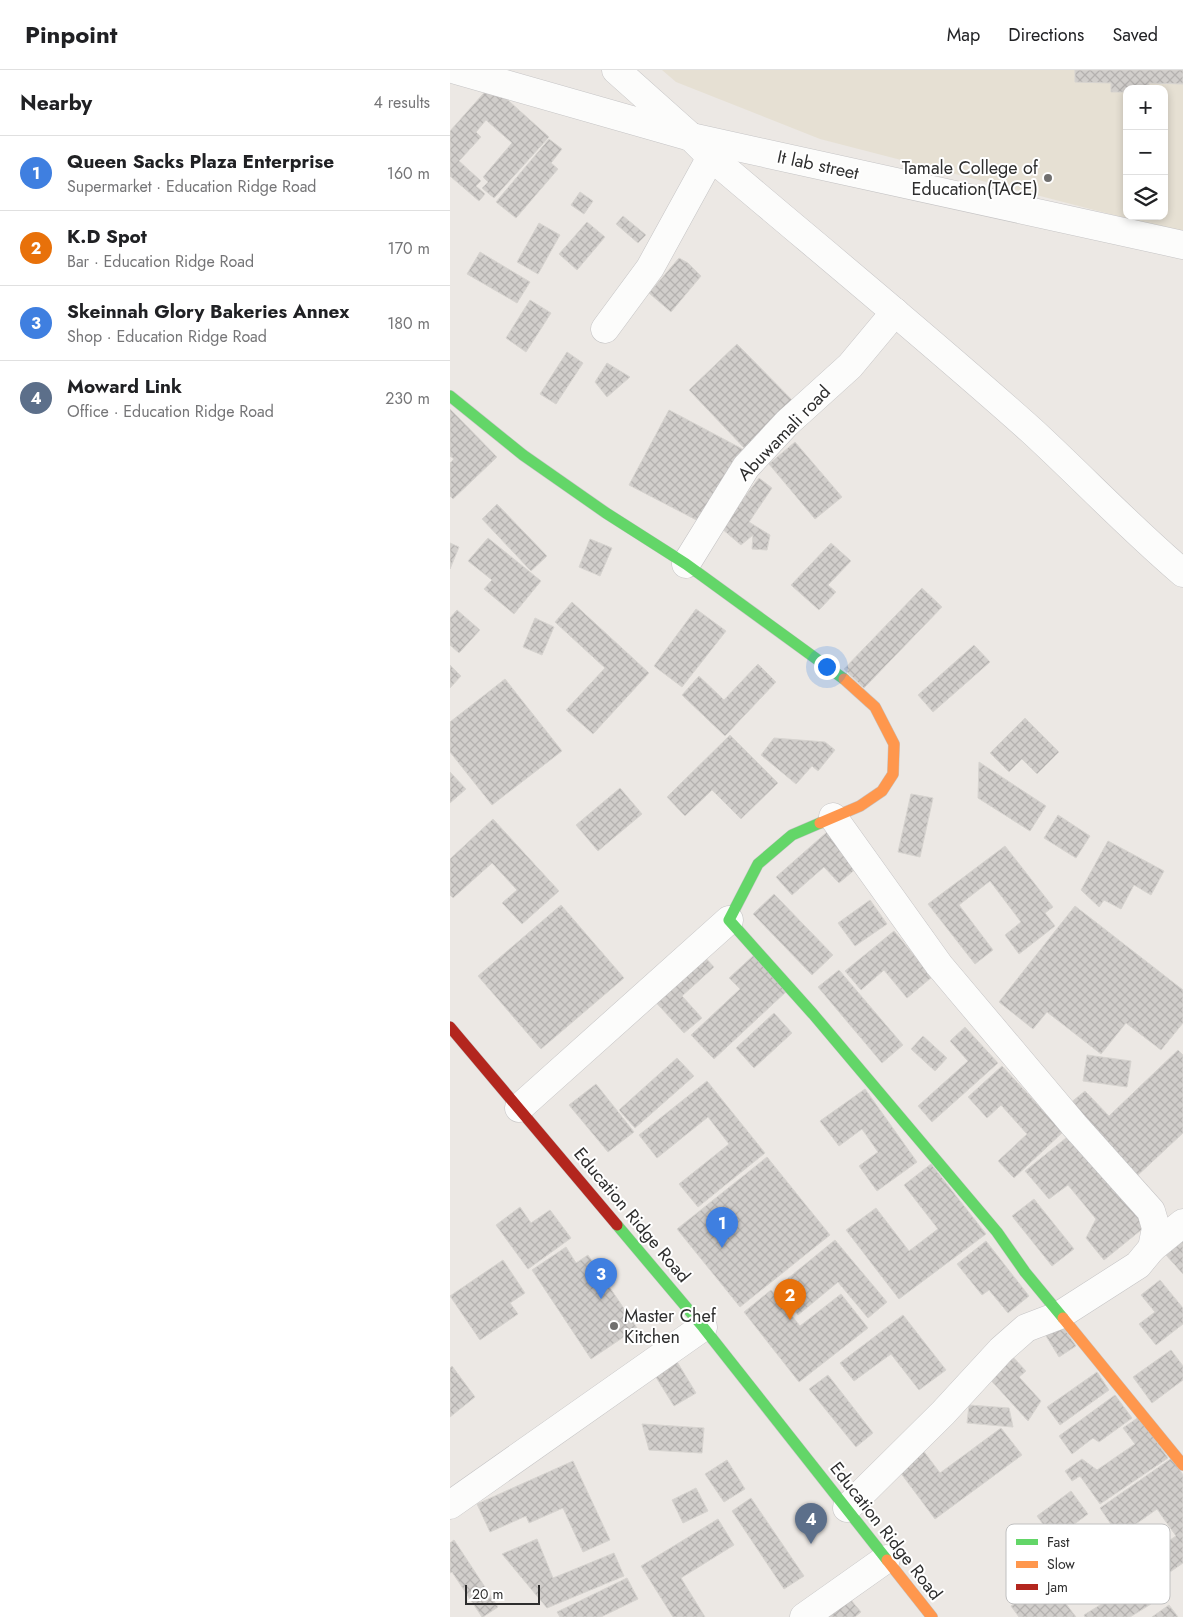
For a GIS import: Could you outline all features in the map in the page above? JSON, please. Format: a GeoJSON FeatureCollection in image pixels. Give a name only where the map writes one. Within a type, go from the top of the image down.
{"type":"FeatureCollection","features":[{"type":"Feature","properties":{"kind":"street","name":"It lab street"},"geometry":{"type":"LineString","coordinates":[[456,70],[691,137],[1183,245]]}},
{"type":"Feature","properties":{"kind":"street"},"geometry":{"type":"LineString","coordinates":[[616,70],[691,137],[710,157],[895,312],[1033,432],[1130,527],[1183,574]]}},
{"type":"Feature","properties":{"kind":"street"},"geometry":{"type":"LineString","coordinates":[[605,329],[650,268],[710,157]]}},
{"type":"Feature","properties":{"kind":"street","name":"Abuwamali road"},"geometry":{"type":"LineString","coordinates":[[686,564],[746,467],[787,423],[850,366],[895,312]]}},
{"type":"Feature","properties":{"kind":"street"},"geometry":{"type":"LineString","coordinates":[[450,396],[523,455],[606,513],[686,564],[844,680],[875,707],[894,744],[893,774],[882,790],[860,806],[792,834],[758,864],[729,920],[519,1108]]}},
{"type":"Feature","properties":{"kind":"street"},"geometry":{"type":"LineString","coordinates":[[833,817],[939,966],[1150,1211],[1156,1228],[1152,1248]]}},
{"type":"Feature","properties":{"kind":"street"},"geometry":{"type":"LineString","coordinates":[[729,920],[814,1014],[997,1232],[1025,1272],[1060,1316],[1183,1465]]}},
{"type":"Feature","properties":{"kind":"street","name":"Education Ridge Road"},"geometry":{"type":"LineString","coordinates":[[450,1026],[703,1327],[932,1617]]}},
{"type":"Feature","properties":{"kind":"street"},"geometry":{"type":"LineString","coordinates":[[847,1508],[936,1420],[1001,1350],[1026,1328],[1060,1316],[1138,1265],[1152,1248],[1183,1223]]}},
{"type":"Feature","properties":{"kind":"street"},"geometry":{"type":"LineString","coordinates":[[450,1505],[703,1327]]}},
{"type":"Feature","properties":{"kind":"street"},"geometry":{"type":"LineString","coordinates":[[804,1617],[886,1559]]}},
{"type":"Feature","properties":{"kind":"shaded area","name":"Tamale College of Education(TACE)"},"geometry":{"type":"Polygon","coordinates":[[[662,70],[1183,70],[1183,233],[1133,220],[1168,220],[1168,85],[1123,85],[1123,217],[820,139],[676,82],[662,70]]]}},
{"type":"Feature","properties":{"kind":"building"},"geometry":{"type":"Polygon","coordinates":[[[1075,70],[1183,70],[1183,84],[1149,83],[1149,85],[1123,85],[1123,92],[1111,92],[1111,83],[1075,82],[1075,70]]]}},
{"type":"Feature","properties":{"kind":"building"},"geometry":{"type":"Polygon","coordinates":[[[491,85],[549,137],[494,198],[482,188],[488,182],[483,177],[512,143],[486,120],[476,132],[481,137],[459,161],[481,181],[476,186],[485,194],[479,201],[450,176],[450,131],[491,85]]]}},
{"type":"Feature","properties":{"kind":"building"},"geometry":{"type":"Polygon","coordinates":[[[549,139],[562,149],[551,163],[558,169],[516,218],[496,202],[549,139]]]}},
{"type":"Feature","properties":{"kind":"building"},"geometry":{"type":"Polygon","coordinates":[[[580,192],[593,201],[584,214],[571,205],[580,192]]]}},
{"type":"Feature","properties":{"kind":"building"},"geometry":{"type":"Polygon","coordinates":[[[623,216],[646,235],[638,243],[616,224],[623,216]]]}},
{"type":"Feature","properties":{"kind":"building"},"geometry":{"type":"Polygon","coordinates":[[[587,222],[605,237],[577,270],[559,254],[587,222]]]}},
{"type":"Feature","properties":{"kind":"building"},"geometry":{"type":"Polygon","coordinates":[[[539,223],[560,235],[538,274],[517,262],[539,223]]]}},
{"type":"Feature","properties":{"kind":"building"},"geometry":{"type":"Polygon","coordinates":[[[480,252],[530,282],[517,303],[467,274],[480,252]]]}},
{"type":"Feature","properties":{"kind":"building"},"geometry":{"type":"Polygon","coordinates":[[[679,258],[688,263],[701,276],[671,312],[649,293],[679,258]]]}},
{"type":"Feature","properties":{"kind":"building"},"geometry":{"type":"Polygon","coordinates":[[[530,300],[551,313],[526,352],[506,338],[530,300]]]}},
{"type":"Feature","properties":{"kind":"building"},"geometry":{"type":"Polygon","coordinates":[[[737,344],[797,405],[748,452],[689,390],[737,344]]]}},
{"type":"Feature","properties":{"kind":"building"},"geometry":{"type":"Polygon","coordinates":[[[567,352],[583,363],[556,404],[540,394],[567,352]]]}},
{"type":"Feature","properties":{"kind":"building"},"geometry":{"type":"Polygon","coordinates":[[[607,363],[630,377],[607,397],[595,382],[607,363]]]}},
{"type":"Feature","properties":{"kind":"building"},"geometry":{"type":"Polygon","coordinates":[[[450,409],[497,457],[453,499],[450,496],[450,463],[454,459],[450,456],[450,409]]]}},
{"type":"Feature","properties":{"kind":"building"},"geometry":{"type":"Polygon","coordinates":[[[669,410],[748,452],[708,526],[629,485],[669,410]]]}},
{"type":"Feature","properties":{"kind":"building"},"geometry":{"type":"Polygon","coordinates":[[[795,442],[842,497],[815,519],[769,464],[795,442]]]}},
{"type":"Feature","properties":{"kind":"building"},"geometry":{"type":"Polygon","coordinates":[[[759,478],[772,488],[749,522],[770,535],[767,550],[752,549],[753,535],[741,545],[721,528],[759,478]]]}},
{"type":"Feature","properties":{"kind":"building"},"geometry":{"type":"Polygon","coordinates":[[[497,504],[547,556],[531,571],[482,519],[497,504]]]}},
{"type":"Feature","properties":{"kind":"building"},"geometry":{"type":"Polygon","coordinates":[[[488,538],[541,581],[514,614],[484,589],[492,580],[468,561],[488,538]]]}},
{"type":"Feature","properties":{"kind":"building"},"geometry":{"type":"Polygon","coordinates":[[[590,539],[612,548],[600,576],[579,567],[590,539]]]}},
{"type":"Feature","properties":{"kind":"building"},"geometry":{"type":"Polygon","coordinates":[[[450,543],[459,547],[450,569],[450,543]]]}},
{"type":"Feature","properties":{"kind":"building"},"geometry":{"type":"Polygon","coordinates":[[[831,543],[851,561],[828,585],[836,592],[819,610],[791,585],[831,543]]]}},
{"type":"Feature","properties":{"kind":"building"},"geometry":{"type":"Polygon","coordinates":[[[922,588],[942,607],[864,688],[844,669],[922,588]]]}},
{"type":"Feature","properties":{"kind":"building"},"geometry":{"type":"Polygon","coordinates":[[[572,602],[649,673],[593,734],[566,710],[605,668],[555,622],[572,602]]]}},
{"type":"Feature","properties":{"kind":"building"},"geometry":{"type":"Polygon","coordinates":[[[696,609],[726,631],[682,687],[654,666],[696,609]]]}},
{"type":"Feature","properties":{"kind":"building"},"geometry":{"type":"Polygon","coordinates":[[[457,610],[480,630],[459,653],[450,645],[450,618],[457,610]]]}},
{"type":"Feature","properties":{"kind":"building"},"geometry":{"type":"Polygon","coordinates":[[[535,618],[554,627],[542,655],[523,647],[535,618]]]}},
{"type":"Feature","properties":{"kind":"building"},"geometry":{"type":"Polygon","coordinates":[[[974,645],[990,662],[933,712],[918,695],[974,645]]]}},
{"type":"Feature","properties":{"kind":"building"},"geometry":{"type":"Polygon","coordinates":[[[758,664],[776,682],[725,736],[682,695],[699,676],[724,700],[758,664]]]}},
{"type":"Feature","properties":{"kind":"building"},"geometry":{"type":"Polygon","coordinates":[[[450,665],[461,676],[450,688],[450,665]]]}},
{"type":"Feature","properties":{"kind":"building"},"geometry":{"type":"Polygon","coordinates":[[[505,679],[562,751],[492,805],[450,752],[450,722],[505,679]]]}},
{"type":"Feature","properties":{"kind":"building"},"geometry":{"type":"Polygon","coordinates":[[[1025,718],[1059,752],[1037,774],[1022,759],[1009,772],[990,753],[1025,718]]]}},
{"type":"Feature","properties":{"kind":"building"},"geometry":{"type":"Polygon","coordinates":[[[730,735],[778,783],[741,819],[712,790],[685,816],[667,797],[730,735]]]}},
{"type":"Feature","properties":{"kind":"building"},"geometry":{"type":"Polygon","coordinates":[[[774,738],[825,742],[835,750],[818,771],[812,766],[796,784],[761,755],[774,738]]]}},
{"type":"Feature","properties":{"kind":"building"},"geometry":{"type":"Polygon","coordinates":[[[979,762],[1046,806],[1030,831],[978,798],[979,762]]]}},
{"type":"Feature","properties":{"kind":"building"},"geometry":{"type":"Polygon","coordinates":[[[450,772],[466,789],[450,803],[450,772]]]}},
{"type":"Feature","properties":{"kind":"building"},"geometry":{"type":"Polygon","coordinates":[[[620,788],[642,814],[598,851],[576,825],[620,788]]]}},
{"type":"Feature","properties":{"kind":"building"},"geometry":{"type":"Polygon","coordinates":[[[911,794],[933,798],[920,857],[898,852],[911,794]]]}},
{"type":"Feature","properties":{"kind":"building"},"geometry":{"type":"Polygon","coordinates":[[[1058,815],[1090,836],[1076,858],[1044,838],[1058,815]]]}},
{"type":"Feature","properties":{"kind":"building"},"geometry":{"type":"Polygon","coordinates":[[[493,819],[559,891],[522,924],[502,903],[517,890],[492,863],[453,898],[450,895],[450,859],[493,819]]]}},
{"type":"Feature","properties":{"kind":"building"},"geometry":{"type":"Polygon","coordinates":[[[827,832],[858,867],[839,883],[824,867],[792,895],[776,877],[827,832]]]}},
{"type":"Feature","properties":{"kind":"building"},"geometry":{"type":"Polygon","coordinates":[[[1108,841],[1164,871],[1151,895],[1134,885],[1121,909],[1104,900],[1099,907],[1081,890],[1108,841]]]}},
{"type":"Feature","properties":{"kind":"building"},"geometry":{"type":"Polygon","coordinates":[[[1005,846],[1053,907],[1045,913],[1055,926],[1019,954],[1005,935],[1021,922],[990,881],[959,905],[993,950],[975,964],[928,904],[1005,846]]]}},
{"type":"Feature","properties":{"kind":"building"},"geometry":{"type":"Polygon","coordinates":[[[774,894],[833,955],[812,975],[753,914],[774,894]]]}},
{"type":"Feature","properties":{"kind":"building"},"geometry":{"type":"Polygon","coordinates":[[[870,900],[887,924],[855,946],[838,923],[870,900]]]}},
{"type":"Feature","properties":{"kind":"building"},"geometry":{"type":"Polygon","coordinates":[[[561,905],[624,978],[541,1049],[478,976],[561,905]]]}},
{"type":"Feature","properties":{"kind":"building"},"geometry":{"type":"Polygon","coordinates":[[[1075,906],[1183,990],[1183,1023],[1161,1050],[1126,1023],[1101,1054],[1047,1012],[1033,1029],[999,1002],[1075,906]]]}},
{"type":"Feature","properties":{"kind":"building"},"geometry":{"type":"Polygon","coordinates":[[[894,931],[932,977],[907,998],[884,970],[861,990],[845,971],[894,931]]]}},
{"type":"Feature","properties":{"kind":"building"},"geometry":{"type":"Polygon","coordinates":[[[701,953],[714,967],[682,996],[702,1018],[684,1033],[651,997],[701,953]]]}},
{"type":"Feature","properties":{"kind":"building"},"geometry":{"type":"Polygon","coordinates":[[[754,955],[788,990],[714,1059],[691,1035],[740,989],[729,978],[754,955]]]}},
{"type":"Feature","properties":{"kind":"building"},"geometry":{"type":"Polygon","coordinates":[[[839,970],[903,1045],[882,1063],[818,987],[839,970]]]}},
{"type":"Feature","properties":{"kind":"building"},"geometry":{"type":"Polygon","coordinates":[[[774,1013],[792,1033],[754,1068],[736,1048],[774,1013]]]}},
{"type":"Feature","properties":{"kind":"building"},"geometry":{"type":"Polygon","coordinates":[[[965,1027],[998,1063],[932,1122],[918,1106],[968,1061],[950,1041],[965,1027]]]}},
{"type":"Feature","properties":{"kind":"building"},"geometry":{"type":"Polygon","coordinates":[[[923,1036],[947,1058],[935,1071],[911,1049],[923,1036]]]}},
{"type":"Feature","properties":{"kind":"building"},"geometry":{"type":"Polygon","coordinates":[[[1178,1050],[1183,1055],[1183,1133],[1137,1176],[1069,1104],[1085,1091],[1109,1116],[1178,1050]]]}},
{"type":"Feature","properties":{"kind":"building"},"geometry":{"type":"Polygon","coordinates":[[[1087,1055],[1131,1061],[1127,1087],[1083,1081],[1087,1055]]]}},
{"type":"Feature","properties":{"kind":"building"},"geometry":{"type":"Polygon","coordinates":[[[677,1058],[694,1076],[635,1128],[619,1110],[677,1058]]]}},
{"type":"Feature","properties":{"kind":"building"},"geometry":{"type":"Polygon","coordinates":[[[1002,1066],[1063,1132],[1014,1178],[998,1161],[1027,1134],[1001,1105],[987,1118],[968,1097],[1002,1066]]]}},
{"type":"Feature","properties":{"kind":"building"},"geometry":{"type":"Polygon","coordinates":[[[707,1081],[765,1153],[698,1207],[679,1184],[729,1144],[708,1117],[657,1158],[639,1135],[707,1081]]]}},
{"type":"Feature","properties":{"kind":"building"},"geometry":{"type":"Polygon","coordinates":[[[596,1084],[634,1132],[608,1152],[569,1105],[596,1084]]]}},
{"type":"Feature","properties":{"kind":"building"},"geometry":{"type":"Polygon","coordinates":[[[865,1089],[917,1162],[877,1191],[859,1166],[878,1152],[862,1129],[839,1146],[820,1121],[865,1089]]]}},
{"type":"Feature","properties":{"kind":"building"},"geometry":{"type":"Polygon","coordinates":[[[1071,1134],[1146,1226],[1104,1260],[1086,1238],[1096,1219],[1068,1185],[1049,1199],[1025,1171],[1071,1134]]]}},
{"type":"Feature","properties":{"kind":"building"},"geometry":{"type":"Polygon","coordinates":[[[767,1157],[830,1235],[740,1307],[677,1229],[767,1157]]]}},
{"type":"Feature","properties":{"kind":"building"},"geometry":{"type":"Polygon","coordinates":[[[931,1164],[986,1234],[899,1299],[846,1230],[876,1208],[909,1251],[938,1229],[904,1185],[931,1164]]]}},
{"type":"Feature","properties":{"kind":"building"},"geometry":{"type":"Polygon","coordinates":[[[1034,1199],[1074,1249],[1052,1266],[1012,1216],[1034,1199]]]}},
{"type":"Feature","properties":{"kind":"building"},"geometry":{"type":"Polygon","coordinates":[[[520,1207],[531,1223],[550,1210],[571,1238],[528,1269],[496,1225],[520,1207]]]}},
{"type":"Feature","properties":{"kind":"building"},"geometry":{"type":"Polygon","coordinates":[[[835,1240],[887,1302],[868,1318],[838,1282],[798,1315],[776,1288],[835,1240]]]}},
{"type":"Feature","properties":{"kind":"building"},"geometry":{"type":"Polygon","coordinates":[[[986,1241],[1029,1296],[1008,1313],[989,1290],[982,1295],[957,1264],[986,1241]]]}},
{"type":"Feature","properties":{"kind":"building"},"geometry":{"type":"Polygon","coordinates":[[[1183,1241],[1183,1274],[1166,1255],[1183,1241]]]}},
{"type":"Feature","properties":{"kind":"building"},"geometry":{"type":"Polygon","coordinates":[[[566,1247],[576,1263],[588,1255],[637,1328],[591,1359],[532,1270],[566,1247]]]}},
{"type":"Feature","properties":{"kind":"building"},"geometry":{"type":"Polygon","coordinates":[[[503,1260],[525,1293],[510,1303],[518,1314],[480,1340],[450,1296],[503,1260]]]}},
{"type":"Feature","properties":{"kind":"building"},"geometry":{"type":"Polygon","coordinates":[[[1160,1280],[1183,1308],[1183,1324],[1156,1345],[1139,1324],[1155,1312],[1141,1295],[1160,1280]]]}},
{"type":"Feature","properties":{"kind":"building"},"geometry":{"type":"Polygon","coordinates":[[[771,1290],[800,1326],[841,1294],[868,1328],[799,1382],[744,1312],[771,1290]]]}},
{"type":"Feature","properties":{"kind":"building"},"geometry":{"type":"Polygon","coordinates":[[[903,1315],[946,1370],[919,1390],[891,1354],[854,1381],[840,1363],[903,1315]]]}},
{"type":"Feature","properties":{"kind":"building"},"geometry":{"type":"Polygon","coordinates":[[[1059,1321],[1076,1346],[1059,1357],[1043,1331],[1059,1321]]]}},
{"type":"Feature","properties":{"kind":"building"},"geometry":{"type":"Polygon","coordinates":[[[1171,1350],[1183,1366],[1183,1380],[1152,1403],[1133,1377],[1171,1350]]]}},
{"type":"Feature","properties":{"kind":"building"},"geometry":{"type":"Polygon","coordinates":[[[1011,1355],[1026,1371],[1019,1377],[1041,1401],[1028,1421],[987,1376],[1011,1355]]]}},
{"type":"Feature","properties":{"kind":"building"},"geometry":{"type":"Polygon","coordinates":[[[676,1360],[696,1393],[674,1406],[654,1374],[676,1360]]]}},
{"type":"Feature","properties":{"kind":"building"},"geometry":{"type":"Polygon","coordinates":[[[452,1366],[475,1397],[450,1417],[450,1368],[452,1366]]]}},
{"type":"Feature","properties":{"kind":"building"},"geometry":{"type":"Polygon","coordinates":[[[1097,1372],[1109,1390],[1060,1425],[1047,1407],[1097,1372]]]}},
{"type":"Feature","properties":{"kind":"building"},"geometry":{"type":"Polygon","coordinates":[[[828,1375],[873,1433],[856,1447],[809,1389],[828,1375]]]}},
{"type":"Feature","properties":{"kind":"building"},"geometry":{"type":"Polygon","coordinates":[[[1115,1395],[1132,1418],[1099,1442],[1093,1438],[1072,1454],[1059,1436],[1115,1395]]]}},
{"type":"Feature","properties":{"kind":"building"},"geometry":{"type":"Polygon","coordinates":[[[969,1405],[1009,1408],[1013,1427],[967,1423],[969,1405]]]}},
{"type":"Feature","properties":{"kind":"building"},"geometry":{"type":"Polygon","coordinates":[[[1139,1417],[1168,1458],[1100,1504],[1080,1476],[1072,1481],[1065,1471],[1082,1459],[1097,1470],[1135,1444],[1123,1428],[1139,1417]]]}},
{"type":"Feature","properties":{"kind":"building"},"geometry":{"type":"Polygon","coordinates":[[[642,1424],[704,1428],[702,1453],[649,1450],[642,1424]]]}},
{"type":"Feature","properties":{"kind":"building"},"geometry":{"type":"Polygon","coordinates":[[[1001,1428],[1022,1455],[935,1519],[897,1468],[922,1449],[940,1473],[1001,1428]]]}},
{"type":"Feature","properties":{"kind":"building"},"geometry":{"type":"Polygon","coordinates":[[[1172,1458],[1183,1475],[1183,1563],[1170,1572],[1170,1540],[1176,1536],[1170,1527],[1170,1524],[1168,1524],[1157,1509],[1136,1524],[1111,1524],[1100,1508],[1172,1458]]]}},
{"type":"Feature","properties":{"kind":"building"},"geometry":{"type":"Polygon","coordinates":[[[727,1460],[745,1489],[724,1502],[705,1474],[727,1460]]]}},
{"type":"Feature","properties":{"kind":"building"},"geometry":{"type":"Polygon","coordinates":[[[573,1461],[610,1540],[583,1552],[563,1508],[529,1523],[526,1516],[490,1532],[477,1504],[573,1461]]]}},
{"type":"Feature","properties":{"kind":"building"},"geometry":{"type":"Polygon","coordinates":[[[696,1488],[708,1511],[683,1523],[672,1500],[696,1488]]]}},
{"type":"Feature","properties":{"kind":"building"},"geometry":{"type":"Polygon","coordinates":[[[1071,1491],[1088,1514],[1074,1524],[1043,1524],[1037,1516],[1071,1491]]]}},
{"type":"Feature","properties":{"kind":"building"},"geometry":{"type":"Polygon","coordinates":[[[751,1498],[804,1576],[784,1589],[732,1511],[751,1498]]]}},
{"type":"Feature","properties":{"kind":"building"},"geometry":{"type":"Polygon","coordinates":[[[718,1519],[734,1545],[681,1578],[705,1617],[673,1617],[641,1566],[718,1519]]]}},
{"type":"Feature","properties":{"kind":"building"},"geometry":{"type":"Polygon","coordinates":[[[537,1539],[553,1578],[614,1553],[624,1576],[547,1608],[502,1554],[537,1539]]]}},
{"type":"Feature","properties":{"kind":"building"},"geometry":{"type":"Polygon","coordinates":[[[454,1540],[498,1607],[483,1617],[452,1572],[450,1573],[450,1543],[454,1540]]]}},
{"type":"Feature","properties":{"kind":"building"},"geometry":{"type":"Polygon","coordinates":[[[627,1578],[638,1599],[601,1617],[560,1617],[557,1612],[627,1578]]]}},
{"type":"Feature","properties":{"kind":"building"},"geometry":{"type":"Polygon","coordinates":[[[850,1599],[861,1612],[855,1617],[827,1617],[850,1599]]]}},
{"type":"Feature","properties":{"kind":"building"},"geometry":{"type":"Polygon","coordinates":[[[1014,1604],[1066,1604],[1076,1617],[1019,1617],[1011,1606],[1014,1604]]]}},
{"type":"Feature","properties":{"kind":"building"},"geometry":{"type":"Polygon","coordinates":[[[1102,1604],[1151,1604],[1130,1617],[1085,1617],[1084,1615],[1102,1604]]]}},
{"type":"Feature","properties":{"kind":"building"},"geometry":{"type":"Polygon","coordinates":[[[1169,1605],[1178,1617],[1152,1617],[1169,1605]]]}},
{"type":"Feature","properties":{"kind":"traffic: fast"},"geometry":{"type":"LineString","coordinates":[[450,396],[523,455],[606,513],[686,564],[844,679]]}},
{"type":"Feature","properties":{"kind":"traffic: fast"},"geometry":{"type":"LineString","coordinates":[[820,823],[792,835],[758,864],[729,920],[813,1014],[997,1232],[1025,1272],[1063,1318]]}},
{"type":"Feature","properties":{"kind":"traffic: fast"},"geometry":{"type":"LineString","coordinates":[[617,1225],[703,1327],[887,1560]]}},
{"type":"Feature","properties":{"kind":"traffic: slow"},"geometry":{"type":"LineString","coordinates":[[820,823],[860,806],[882,791],[893,774],[894,744],[875,707],[844,679]]}},
{"type":"Feature","properties":{"kind":"traffic: slow"},"geometry":{"type":"LineString","coordinates":[[1063,1318],[1183,1465]]}},
{"type":"Feature","properties":{"kind":"traffic: slow"},"geometry":{"type":"LineString","coordinates":[[887,1560],[932,1617]]}},
{"type":"Feature","properties":{"kind":"traffic: jam"},"geometry":{"type":"LineString","coordinates":[[450,1027],[617,1225]]}},
{"type":"Feature","properties":{"kind":"place","name":"Tamale College of Education(TACE)"},"geometry":{"type":"Point","coordinates":[1048,178]}},
{"type":"Feature","properties":{"kind":"place","name":"Queen Sacks Plaza Enterprise"},"geometry":{"type":"Point","coordinates":[722,1248]}},
{"type":"Feature","properties":{"kind":"place","name":"Skeinnah Glory Bakeries Annex"},"geometry":{"type":"Point","coordinates":[601,1299]}},
{"type":"Feature","properties":{"kind":"place","name":"K.D Spot"},"geometry":{"type":"Point","coordinates":[790,1320]}},
{"type":"Feature","properties":{"kind":"place","name":"Master Chef Kitchen"},"geometry":{"type":"Point","coordinates":[614,1326]}},
{"type":"Feature","properties":{"kind":"place","name":"Moward Link"},"geometry":{"type":"Point","coordinates":[811,1544]}}]}
